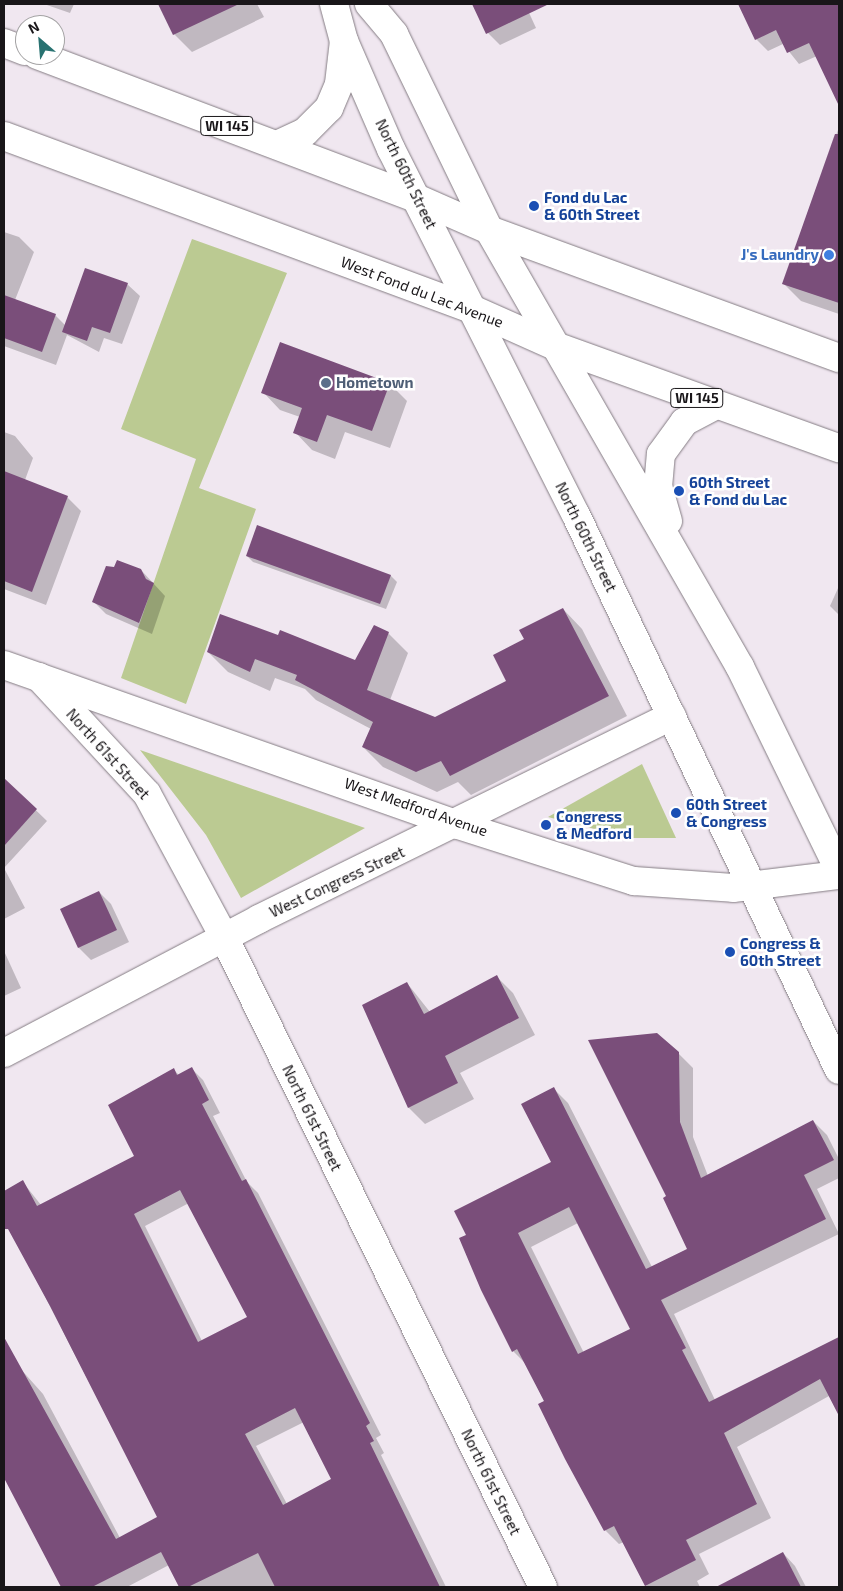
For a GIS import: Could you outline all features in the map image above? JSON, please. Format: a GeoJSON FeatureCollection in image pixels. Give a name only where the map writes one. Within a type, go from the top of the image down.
{"type":"FeatureCollection","features":[{"type":"Feature","properties":{"kind":"main road","name":"North 60th Street"},"geometry":{"type":"LineString","coordinates":[[334,4],[344,41],[416,198],[474,310],[672,716],[750,886],[839,1070]]}},
{"type":"Feature","properties":{"kind":"main road"},"geometry":{"type":"LineString","coordinates":[[369,4],[394,34],[489,230],[740,667],[839,870]]}},
{"type":"Feature","properties":{"kind":"main road"},"geometry":{"type":"LineString","coordinates":[[277,145],[306,132],[329,108],[339,84],[344,41]]}},
{"type":"Feature","properties":{"kind":"main road","name":"WI 145"},"geometry":{"type":"LineString","coordinates":[[64,65],[416,198],[489,230],[839,358]]}},
{"type":"Feature","properties":{"kind":"main road","name":"West Fond du Lac Avenue"},"geometry":{"type":"LineString","coordinates":[[4,136],[474,310],[555,346],[839,448]]}},
{"type":"Feature","properties":{"kind":"main road"},"geometry":{"type":"LineString","coordinates":[[689,578],[661,500],[658,464],[664,446],[684,422],[716,405]]}},
{"type":"Feature","properties":{"kind":"main road","name":"West Medford Avenue"},"geometry":{"type":"LineString","coordinates":[[4,665],[458,825],[634,881],[750,886],[839,875]]}},
{"type":"Feature","properties":{"kind":"main road","name":"North 61st Street"},"geometry":{"type":"LineString","coordinates":[[39,678],[147,794],[224,937],[543,1587]]}},
{"type":"Feature","properties":{"kind":"main road","name":"West Congress Street"},"geometry":{"type":"LineString","coordinates":[[4,1053],[224,937],[458,825],[672,716]]}},
{"type":"Feature","properties":{"kind":"green space"},"geometry":{"type":"Polygon","coordinates":[[[192,239],[287,273],[199,488],[256,509],[186,704],[121,678],[196,459],[121,429],[192,239]]]}},
{"type":"Feature","properties":{"kind":"green space"},"geometry":{"type":"Polygon","coordinates":[[[140,750],[365,828],[241,898],[206,835],[140,750]]]}},
{"type":"Feature","properties":{"kind":"green space"},"geometry":{"type":"Polygon","coordinates":[[[642,764],[676,838],[630,838],[548,817],[642,764]]]}},
{"type":"Feature","properties":{"kind":"building"},"geometry":{"type":"Polygon","coordinates":[[[158,4],[239,4],[173,35],[158,4]]]}},
{"type":"Feature","properties":{"kind":"building"},"geometry":{"type":"Polygon","coordinates":[[[472,4],[549,4],[486,34],[472,4]]]}},
{"type":"Feature","properties":{"kind":"building"},"geometry":{"type":"Polygon","coordinates":[[[738,4],[839,4],[839,106],[809,43],[787,53],[776,30],[755,40],[738,4]]]}},
{"type":"Feature","properties":{"kind":"building"},"geometry":{"type":"Polygon","coordinates":[[[835,134],[839,134],[839,303],[782,284],[835,134]]]}},
{"type":"Feature","properties":{"kind":"building"},"geometry":{"type":"Polygon","coordinates":[[[85,268],[128,283],[110,333],[92,327],[87,341],[62,332],[85,268]]]}},
{"type":"Feature","properties":{"kind":"building"},"geometry":{"type":"Polygon","coordinates":[[[4,295],[56,314],[42,352],[4,338],[4,295]]]}},
{"type":"Feature","properties":{"kind":"building"},"geometry":{"type":"Polygon","coordinates":[[[280,342],[390,383],[372,431],[327,415],[317,442],[293,433],[302,408],[261,393],[280,342]]]}},
{"type":"Feature","properties":{"kind":"building"},"geometry":{"type":"Polygon","coordinates":[[[4,471],[68,496],[32,592],[4,581],[4,471]]]}},
{"type":"Feature","properties":{"kind":"building"},"geometry":{"type":"Polygon","coordinates":[[[257,525],[391,575],[380,604],[246,556],[257,525]]]}},
{"type":"Feature","properties":{"kind":"building"},"geometry":{"type":"Polygon","coordinates":[[[117,560],[141,569],[146,579],[154,583],[139,623],[92,602],[106,566],[114,567],[117,560]]]}},
{"type":"Feature","properties":{"kind":"building"},"geometry":{"type":"Polygon","coordinates":[[[563,608],[609,696],[450,776],[441,761],[416,772],[362,747],[373,722],[295,680],[297,675],[255,659],[250,672],[207,652],[220,614],[278,635],[280,630],[355,660],[374,625],[389,632],[367,690],[435,717],[506,681],[493,655],[524,639],[519,630],[563,608]]]}},
{"type":"Feature","properties":{"kind":"building"},"geometry":{"type":"Polygon","coordinates":[[[4,778],[37,809],[4,846],[4,778]]]}},
{"type":"Feature","properties":{"kind":"building"},"geometry":{"type":"Polygon","coordinates":[[[99,891],[117,930],[78,948],[60,909],[99,891]]]}},
{"type":"Feature","properties":{"kind":"building"},"geometry":{"type":"Polygon","coordinates":[[[497,975],[519,1018],[445,1056],[458,1083],[408,1108],[362,1005],[407,982],[424,1014],[497,975]]]}},
{"type":"Feature","properties":{"kind":"building"},"geometry":{"type":"Polygon","coordinates":[[[657,1033],[679,1052],[680,1122],[701,1178],[813,1120],[834,1160],[804,1175],[826,1219],[661,1300],[686,1348],[682,1350],[709,1402],[839,1337],[839,1416],[820,1379],[724,1433],[757,1504],[686,1540],[696,1560],[645,1586],[614,1526],[604,1531],[565,1459],[538,1404],[544,1401],[517,1349],[512,1352],[481,1290],[459,1238],[466,1235],[454,1211],[551,1162],[521,1104],[554,1087],[646,1269],[687,1249],[663,1198],[666,1196],[588,1040],[657,1033]],[[569,1207],[518,1233],[578,1354],[630,1329],[569,1207]]]}},
{"type":"Feature","properties":{"kind":"building"},"geometry":{"type":"Polygon","coordinates":[[[192,1067],[209,1100],[202,1104],[242,1181],[246,1179],[370,1423],[366,1426],[374,1441],[370,1443],[440,1587],[275,1587],[258,1553],[188,1587],[179,1587],[161,1552],[92,1587],[61,1587],[4,1478],[4,1337],[116,1539],[157,1517],[50,1306],[8,1229],[4,1229],[4,1191],[23,1180],[37,1206],[134,1156],[108,1105],[174,1068],[177,1075],[192,1067]],[[180,1190],[134,1214],[198,1342],[247,1317],[180,1190]],[[295,1408],[245,1434],[283,1505],[331,1479],[295,1408]]]}},
{"type":"Feature","properties":{"kind":"building"},"geometry":{"type":"Polygon","coordinates":[[[783,1552],[801,1587],[716,1587],[783,1552]]]}},
{"type":"Feature","properties":{"kind":"place","name":"Fond du Lac & 60th Street"},"geometry":{"type":"Point","coordinates":[534,206]}},
{"type":"Feature","properties":{"kind":"place","name":"J's Laundry"},"geometry":{"type":"Point","coordinates":[829,255]}},
{"type":"Feature","properties":{"kind":"place","name":"Hometown"},"geometry":{"type":"Point","coordinates":[326,383]}},
{"type":"Feature","properties":{"kind":"place","name":"60th Street & Fond du Lac"},"geometry":{"type":"Point","coordinates":[679,491]}},
{"type":"Feature","properties":{"kind":"place","name":"60th Street & Congress"},"geometry":{"type":"Point","coordinates":[676,813]}},
{"type":"Feature","properties":{"kind":"place","name":"Congress & Medford"},"geometry":{"type":"Point","coordinates":[546,825]}},
{"type":"Feature","properties":{"kind":"place","name":"Congress & 60th Street"},"geometry":{"type":"Point","coordinates":[730,952]}}]}
